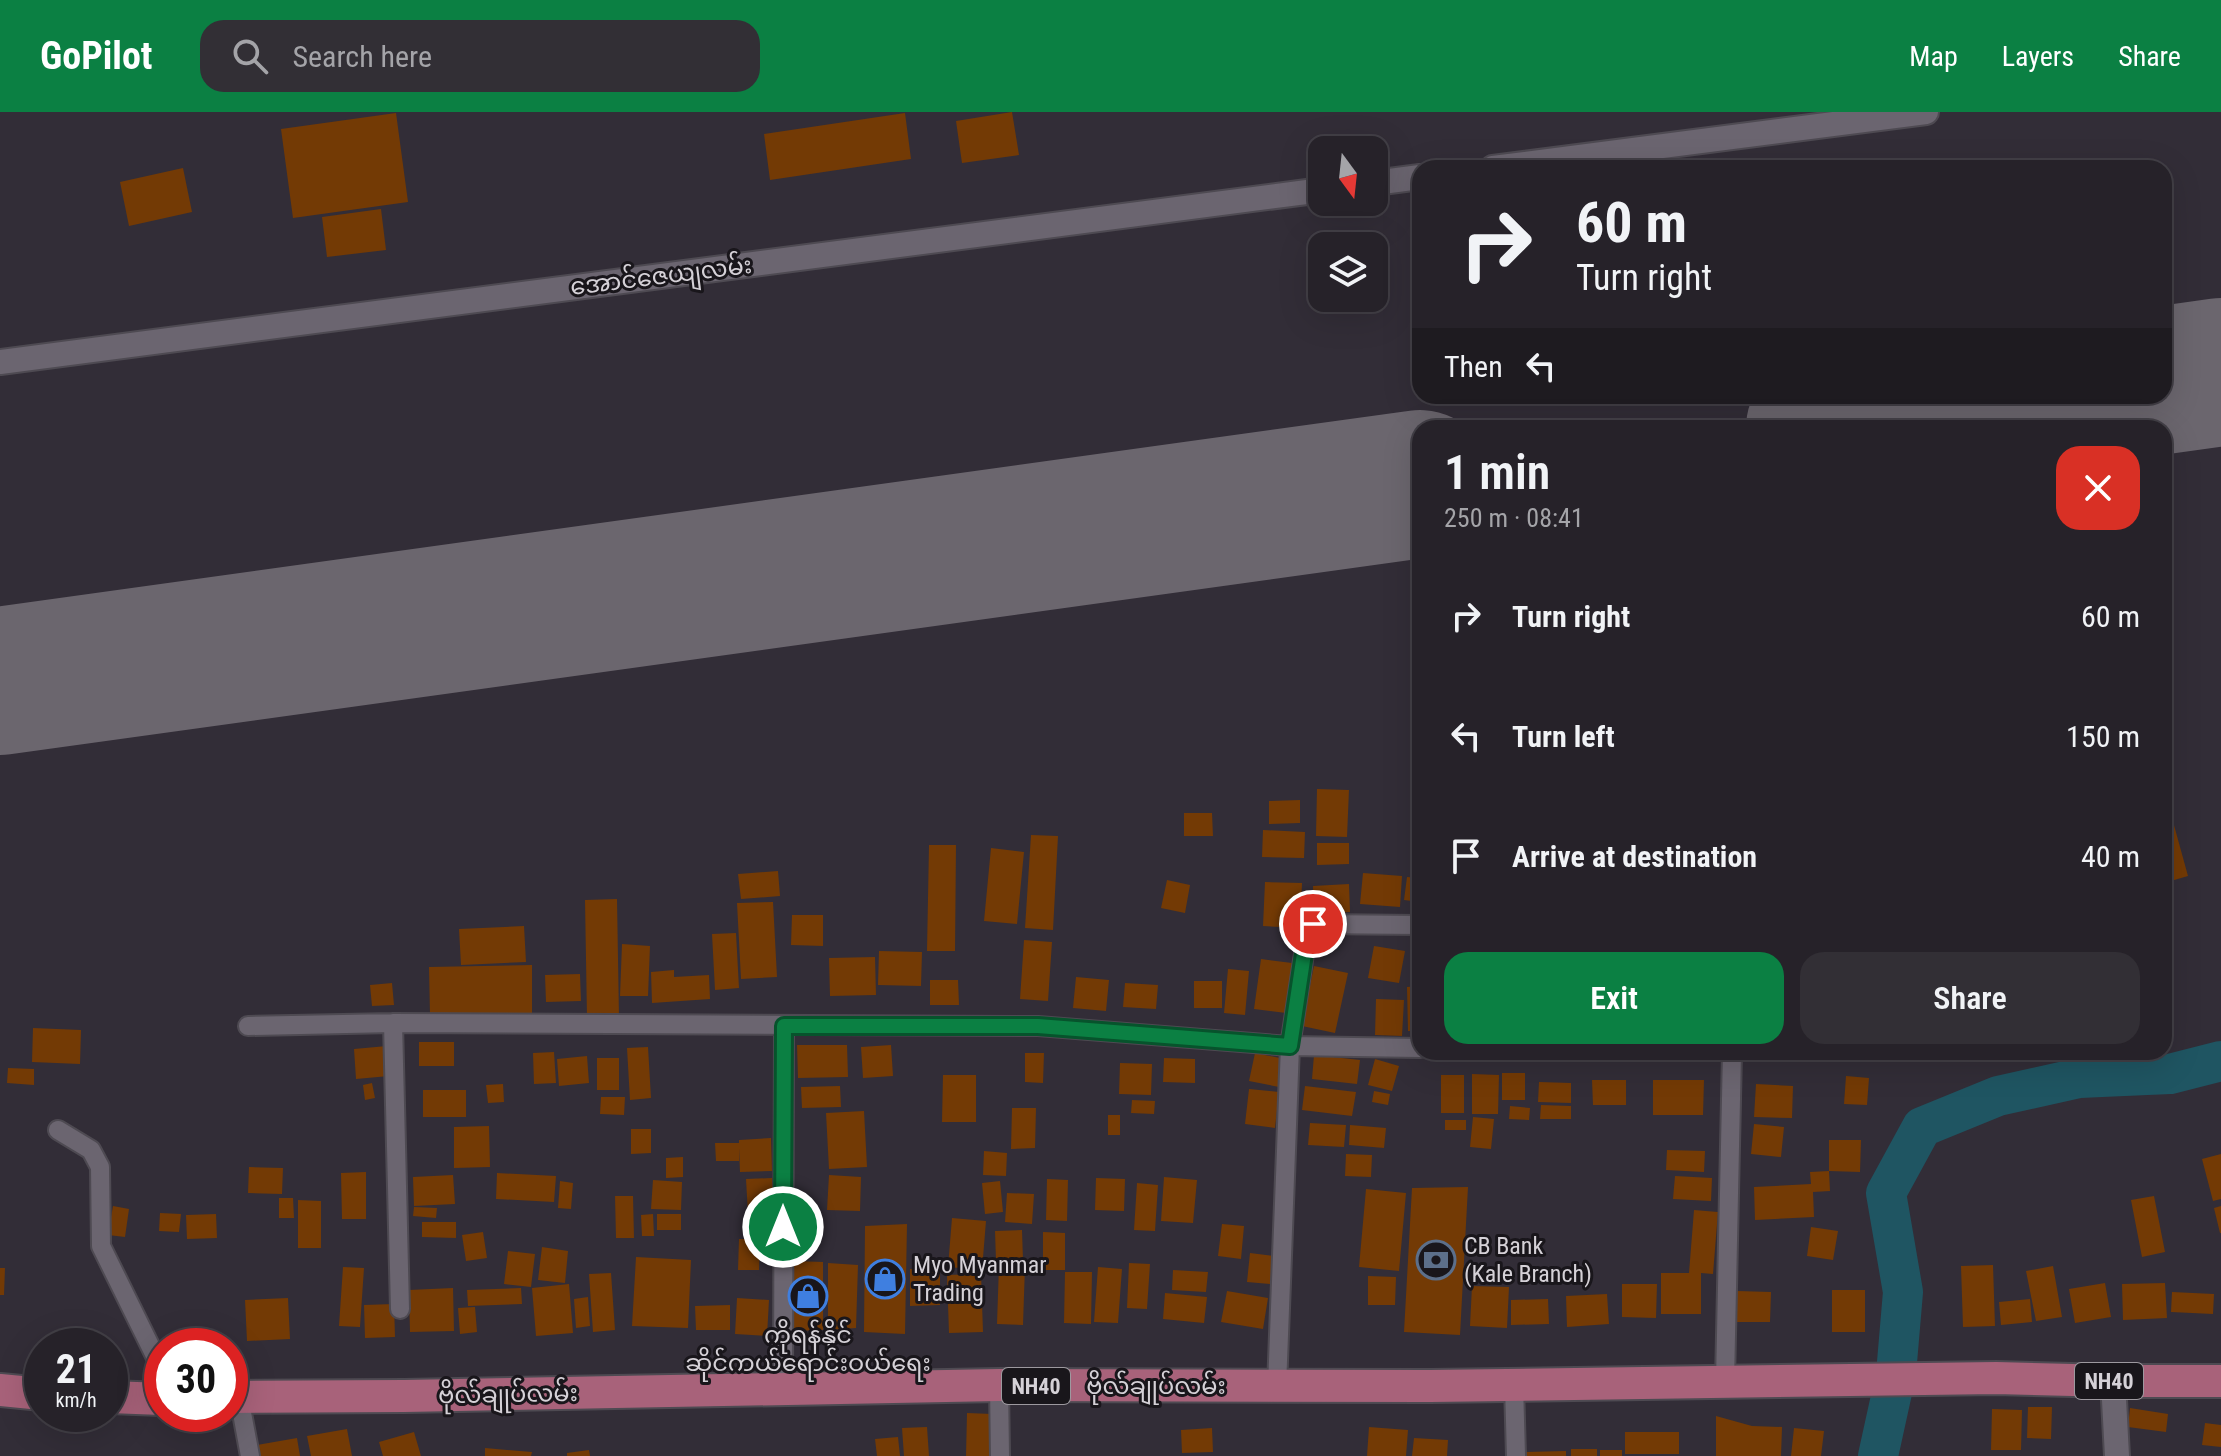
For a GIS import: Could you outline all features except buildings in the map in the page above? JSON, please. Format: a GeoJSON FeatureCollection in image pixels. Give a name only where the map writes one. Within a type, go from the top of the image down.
{"type":"FeatureCollection","features":[{"type":"Feature","properties":{"kind":"highway","name":"ဗိုလ်ချုပ်လမ်း"},"geometry":{"type":"LineString","coordinates":[[248,1397],[999,1385],[1277,1387],[1996,1378],[2113,1381]]}},
{"type":"Feature","properties":{"kind":"highway","name":"NH40"},"geometry":{"type":"LineString","coordinates":[[2113,1381],[2221,1381]]}},
{"type":"Feature","properties":{"kind":"highway"},"geometry":{"type":"LineString","coordinates":[[0,1390],[24,1392]]}},
{"type":"Feature","properties":{"kind":"street"},"geometry":{"type":"LineString","coordinates":[[1555,160],[1926,112]]}},
{"type":"Feature","properties":{"kind":"street"},"geometry":{"type":"LineString","coordinates":[[1388,181],[1412,178]]}},
{"type":"Feature","properties":{"kind":"street","name":"အောင်ဇေယျလမ်း"},"geometry":{"type":"LineString","coordinates":[[0,362],[1308,192]]}},
{"type":"Feature","properties":{"kind":"street"},"geometry":{"type":"LineString","coordinates":[[1277,1387],[1290,1046],[1307,934],[1313,924],[1412,925]]}},
{"type":"Feature","properties":{"kind":"street"},"geometry":{"type":"LineString","coordinates":[[248,1026],[393,1023],[1038,1026],[1290,1046],[1412,1048]]}},
{"type":"Feature","properties":{"kind":"street"},"geometry":{"type":"LineString","coordinates":[[393,1023],[400,1309]]}},
{"type":"Feature","properties":{"kind":"street"},"geometry":{"type":"LineString","coordinates":[[783,1389],[784,1026]]}},
{"type":"Feature","properties":{"kind":"street"},"geometry":{"type":"LineString","coordinates":[[1725,1382],[1732,1060]]}},
{"type":"Feature","properties":{"kind":"street"},"geometry":{"type":"LineString","coordinates":[[58,1130],[91,1150],[100,1167],[101,1246],[144,1333]]}},
{"type":"Feature","properties":{"kind":"street"},"geometry":{"type":"LineString","coordinates":[[2113,1381],[2117,1456]]}},
{"type":"Feature","properties":{"kind":"street"},"geometry":{"type":"LineString","coordinates":[[999,1385],[1000,1456]]}},
{"type":"Feature","properties":{"kind":"street"},"geometry":{"type":"LineString","coordinates":[[1514,1385],[1516,1456]]}},
{"type":"Feature","properties":{"kind":"street"},"geometry":{"type":"LineString","coordinates":[[243,1432],[250,1456]]}},
{"type":"Feature","properties":{"kind":"waterway"},"geometry":{"type":"LineString","coordinates":[[1878,1456],[1896,1374],[1903,1292],[1886,1193],[1922,1127],[1998,1096],[2079,1078],[2170,1074],[2221,1061]]}},
{"type":"Feature","properties":{"kind":"runway"},"geometry":{"type":"LineString","coordinates":[[2172,379],[2221,372]]}},
{"type":"Feature","properties":{"kind":"runway"},"geometry":{"type":"LineString","coordinates":[[1878,420],[1992,404]]}},
{"type":"Feature","properties":{"kind":"runway"},"geometry":{"type":"LineString","coordinates":[[0,681],[1412,485]]}},
{"type":"Feature","properties":{"kind":"place","name":"CB Bank (Kale Branch)"},"geometry":{"type":"Point","coordinates":[1436,1260]}},
{"type":"Feature","properties":{"kind":"place","name":"Myo Myanmar Trading"},"geometry":{"type":"Point","coordinates":[885,1279]}},
{"type":"Feature","properties":{"kind":"place","name":"ကိုရန်နိုင် ဆိုင်ကယ်ရောင်းဝယ်ရေး"},"geometry":{"type":"Point","coordinates":[808,1296]}},
{"type":"Feature","properties":{"kind":"route"},"geometry":{"type":"LineString","coordinates":[[783,1227],[784,1026],[1038,1026],[1290,1046],[1307,934],[1313,924]]}}]}
